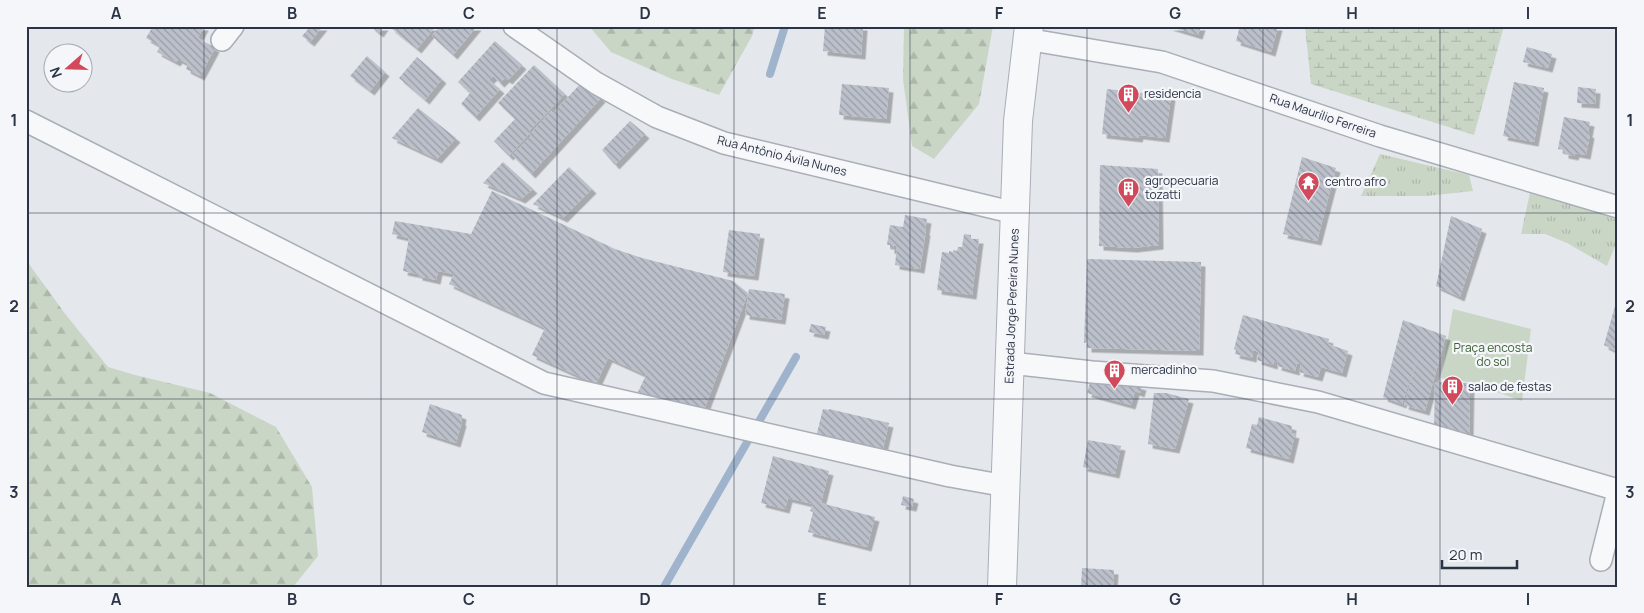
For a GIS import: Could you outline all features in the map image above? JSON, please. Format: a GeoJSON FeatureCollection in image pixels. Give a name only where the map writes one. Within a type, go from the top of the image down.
{"type":"FeatureCollection","features":[{"type":"Feature","properties":{"kind":"street","name":"Rua Antônio Ávila Nunes"},"geometry":{"type":"LineString","coordinates":[[514,26],[596,83],[657,116],[724,143],[1015,213]]}},
{"type":"Feature","properties":{"kind":"street","name":"Estrada Jorge Pereira Nunes"},"geometry":{"type":"LineString","coordinates":[[1002,587],[1018,121],[1028,32]]}},
{"type":"Feature","properties":{"kind":"street","name":"Rua Maurílio Ferreira"},"geometry":{"type":"LineString","coordinates":[[1028,32],[1162,62],[1380,136],[1618,207]]}},
{"type":"Feature","properties":{"kind":"street"},"geometry":{"type":"LineString","coordinates":[[26,121],[544,383],[950,476],[1006,486]]}},
{"type":"Feature","properties":{"kind":"street"},"geometry":{"type":"LineString","coordinates":[[1010,363],[1092,372],[1212,381],[1318,402],[1618,491],[1601,560]]}},
{"type":"Feature","properties":{"kind":"green space"},"geometry":{"type":"Polygon","coordinates":[[[589,26],[755,26],[752,36],[719,95],[672,79],[611,52],[589,26]]]}},
{"type":"Feature","properties":{"kind":"green space"},"geometry":{"type":"Polygon","coordinates":[[[904,26],[993,26],[979,104],[934,159],[912,146],[903,79],[904,26]]]}},
{"type":"Feature","properties":{"kind":"green space"},"geometry":{"type":"Polygon","coordinates":[[[1305,26],[1504,26],[1474,135],[1311,84],[1305,26]]]}},
{"type":"Feature","properties":{"kind":"green space"},"geometry":{"type":"Polygon","coordinates":[[[1380,154],[1469,175],[1473,191],[1426,196],[1361,196],[1380,154]]]}},
{"type":"Feature","properties":{"kind":"green space"},"geometry":{"type":"Polygon","coordinates":[[[1531,188],[1618,220],[1618,239],[1607,266],[1567,243],[1545,234],[1521,234],[1531,188]]]}},
{"type":"Feature","properties":{"kind":"green space"},"geometry":{"type":"Polygon","coordinates":[[[26,260],[66,315],[108,367],[210,393],[276,427],[312,487],[318,556],[293,587],[26,587],[26,260]]]}},
{"type":"Feature","properties":{"kind":"green space","name":"Praça encosta do sol"},"geometry":{"type":"Polygon","coordinates":[[[1453,309],[1531,329],[1522,401],[1469,382],[1441,378],[1453,309]]]}},
{"type":"Feature","properties":{"kind":"building"},"geometry":{"type":"Polygon","coordinates":[[[153,26],[204,26],[198,38],[215,48],[200,76],[186,69],[188,64],[178,59],[176,62],[157,52],[160,46],[146,38],[153,26]]]}},
{"type":"Feature","properties":{"kind":"building"},"geometry":{"type":"Polygon","coordinates":[[[311,26],[323,26],[310,42],[302,36],[311,26]]]}},
{"type":"Feature","properties":{"kind":"building"},"geometry":{"type":"Polygon","coordinates":[[[370,26],[384,26],[379,33],[370,26]]]}},
{"type":"Feature","properties":{"kind":"building"},"geometry":{"type":"Polygon","coordinates":[[[392,26],[436,26],[417,49],[391,28],[392,26]]]}},
{"type":"Feature","properties":{"kind":"building"},"geometry":{"type":"Polygon","coordinates":[[[440,26],[477,26],[453,55],[432,36],[440,26]]]}},
{"type":"Feature","properties":{"kind":"building"},"geometry":{"type":"Polygon","coordinates":[[[825,26],[863,26],[861,55],[823,51],[825,26]]]}},
{"type":"Feature","properties":{"kind":"building"},"geometry":{"type":"Polygon","coordinates":[[[1168,26],[1201,26],[1198,35],[1168,26]]]}},
{"type":"Feature","properties":{"kind":"building"},"geometry":{"type":"Polygon","coordinates":[[[1240,26],[1278,26],[1271,52],[1236,41],[1240,26]]]}},
{"type":"Feature","properties":{"kind":"building"},"geometry":{"type":"Polygon","coordinates":[[[495,41],[522,65],[508,80],[505,78],[500,83],[493,76],[489,80],[500,89],[475,117],[461,104],[470,93],[458,82],[495,41]]]}},
{"type":"Feature","properties":{"kind":"building"},"geometry":{"type":"Polygon","coordinates":[[[1527,47],[1552,54],[1548,68],[1523,62],[1527,47]]]}},
{"type":"Feature","properties":{"kind":"building"},"geometry":{"type":"Polygon","coordinates":[[[367,56],[385,72],[370,91],[350,76],[367,56]]]}},
{"type":"Feature","properties":{"kind":"building"},"geometry":{"type":"Polygon","coordinates":[[[417,57],[442,79],[425,100],[399,78],[417,57]]]}},
{"type":"Feature","properties":{"kind":"building"},"geometry":{"type":"Polygon","coordinates":[[[534,65],[565,94],[529,131],[531,133],[583,81],[601,98],[531,174],[512,155],[531,136],[529,134],[509,156],[494,141],[515,119],[498,103],[534,65]]]}},
{"type":"Feature","properties":{"kind":"building"},"geometry":{"type":"Polygon","coordinates":[[[1514,82],[1544,88],[1534,142],[1503,136],[1514,82]]]}},
{"type":"Feature","properties":{"kind":"building"},"geometry":{"type":"Polygon","coordinates":[[[842,84],[889,88],[886,119],[839,115],[842,84]]]}},
{"type":"Feature","properties":{"kind":"building"},"geometry":{"type":"Polygon","coordinates":[[[1578,87],[1596,89],[1595,104],[1577,103],[1578,87]]]}},
{"type":"Feature","properties":{"kind":"building","name":"residencia"},"geometry":{"type":"Polygon","coordinates":[[[1107,89],[1171,96],[1165,138],[1139,135],[1138,138],[1102,134],[1107,89]]]}},
{"type":"Feature","properties":{"kind":"building"},"geometry":{"type":"Polygon","coordinates":[[[418,108],[456,138],[437,159],[392,138],[418,108]]]}},
{"type":"Feature","properties":{"kind":"building"},"geometry":{"type":"Polygon","coordinates":[[[1564,117],[1590,122],[1586,155],[1575,153],[1574,156],[1564,154],[1564,150],[1558,149],[1564,117]]]}},
{"type":"Feature","properties":{"kind":"building"},"geometry":{"type":"Polygon","coordinates":[[[630,121],[645,134],[615,165],[602,150],[630,121]]]}},
{"type":"Feature","properties":{"kind":"building","name":"centro afro"},"geometry":{"type":"Polygon","coordinates":[[[1302,157],[1336,168],[1317,241],[1283,234],[1302,157]]]}},
{"type":"Feature","properties":{"kind":"building"},"geometry":{"type":"Polygon","coordinates":[[[503,162],[533,189],[521,199],[483,183],[503,162]]]}},
{"type":"Feature","properties":{"kind":"building","name":"agropecuaria tozatti"},"geometry":{"type":"Polygon","coordinates":[[[1100,165],[1158,169],[1159,245],[1133,248],[1099,246],[1100,165]]]}},
{"type":"Feature","properties":{"kind":"building"},"geometry":{"type":"Polygon","coordinates":[[[569,167],[592,189],[563,218],[533,204],[569,167]]]}},
{"type":"Feature","properties":{"kind":"building"},"geometry":{"type":"Polygon","coordinates":[[[492,191],[615,249],[642,258],[733,281],[748,293],[701,418],[638,392],[646,375],[608,358],[596,384],[532,355],[545,328],[449,284],[454,274],[438,271],[436,280],[403,271],[409,238],[392,234],[395,221],[471,234],[492,191]]]}},
{"type":"Feature","properties":{"kind":"building"},"geometry":{"type":"Polygon","coordinates":[[[905,215],[927,219],[920,269],[895,265],[897,246],[894,246],[893,250],[890,249],[890,245],[887,245],[890,225],[903,227],[905,215]]]}},
{"type":"Feature","properties":{"kind":"building"},"geometry":{"type":"Polygon","coordinates":[[[1451,216],[1482,229],[1460,297],[1436,286],[1451,216]]]}},
{"type":"Feature","properties":{"kind":"building"},"geometry":{"type":"Polygon","coordinates":[[[729,230],[760,234],[754,276],[723,272],[729,230]]]}},
{"type":"Feature","properties":{"kind":"building"},"geometry":{"type":"Polygon","coordinates":[[[964,234],[971,235],[971,239],[979,239],[972,295],[937,290],[942,252],[957,251],[958,247],[962,247],[964,234]]]}},
{"type":"Feature","properties":{"kind":"building"},"geometry":{"type":"Polygon","coordinates":[[[1087,259],[1201,262],[1199,351],[1087,348],[1087,342],[1084,343],[1087,259]]]}},
{"type":"Feature","properties":{"kind":"building"},"geometry":{"type":"Polygon","coordinates":[[[749,289],[785,294],[781,320],[745,315],[749,289]]]}},
{"type":"Feature","properties":{"kind":"building"},"geometry":{"type":"Polygon","coordinates":[[[1618,299],[1618,352],[1604,345],[1618,299]]]}},
{"type":"Feature","properties":{"kind":"building"},"geometry":{"type":"Polygon","coordinates":[[[1243,315],[1329,339],[1328,344],[1348,351],[1342,373],[1321,367],[1318,377],[1299,372],[1301,364],[1297,363],[1295,371],[1277,366],[1278,362],[1274,361],[1273,365],[1257,360],[1259,352],[1253,350],[1252,358],[1235,354],[1236,350],[1234,349],[1243,315]]]}},
{"type":"Feature","properties":{"kind":"building"},"geometry":{"type":"Polygon","coordinates":[[[1403,320],[1446,336],[1425,411],[1404,405],[1419,352],[1402,404],[1383,397],[1403,320]]]}},
{"type":"Feature","properties":{"kind":"building"},"geometry":{"type":"Polygon","coordinates":[[[811,324],[826,327],[824,335],[809,332],[811,324]]]}},
{"type":"Feature","properties":{"kind":"building","name":"mercadinho"},"geometry":{"type":"Polygon","coordinates":[[[1109,377],[1142,386],[1140,393],[1135,391],[1131,405],[1087,393],[1091,379],[1107,384],[1109,377]]]}},
{"type":"Feature","properties":{"kind":"building","name":"salao de festas"},"geometry":{"type":"Polygon","coordinates":[[[1435,382],[1470,383],[1469,436],[1434,430],[1435,382]]]}},
{"type":"Feature","properties":{"kind":"building"},"geometry":{"type":"Polygon","coordinates":[[[1154,393],[1166,393],[1189,399],[1175,449],[1148,444],[1154,393]]]}},
{"type":"Feature","properties":{"kind":"building"},"geometry":{"type":"Polygon","coordinates":[[[430,404],[462,415],[456,443],[422,432],[430,404]]]}},
{"type":"Feature","properties":{"kind":"building"},"geometry":{"type":"Polygon","coordinates":[[[823,409],[889,423],[881,457],[816,437],[823,409]]]}},
{"type":"Feature","properties":{"kind":"building"},"geometry":{"type":"Polygon","coordinates":[[[1259,417],[1292,426],[1291,433],[1295,434],[1289,459],[1246,448],[1252,424],[1257,425],[1259,417]]]}},
{"type":"Feature","properties":{"kind":"building"},"geometry":{"type":"Polygon","coordinates":[[[1088,440],[1121,446],[1115,474],[1083,467],[1088,440]]]}},
{"type":"Feature","properties":{"kind":"building"},"geometry":{"type":"Polygon","coordinates":[[[773,456],[829,471],[821,503],[875,517],[867,547],[808,532],[813,512],[810,511],[813,504],[788,498],[785,509],[761,503],[773,456]]]}},
{"type":"Feature","properties":{"kind":"building"},"geometry":{"type":"Polygon","coordinates":[[[903,496],[914,499],[912,507],[901,505],[903,496]]]}},
{"type":"Feature","properties":{"kind":"building"},"geometry":{"type":"Polygon","coordinates":[[[1082,568],[1114,570],[1113,587],[1081,587],[1082,568]]]}},
{"type":"Feature","properties":{"kind":"waterway"},"geometry":{"type":"LineString","coordinates":[[770,74],[785,26]]}},
{"type":"Feature","properties":{"kind":"waterway"},"geometry":{"type":"LineString","coordinates":[[664,587],[796,357]]}},
{"type":"Feature","properties":{"kind":"place","name":"residencia"},"geometry":{"type":"Point","coordinates":[1128,113]}},
{"type":"Feature","properties":{"kind":"place","name":"centro afro"},"geometry":{"type":"Point","coordinates":[1309,201]}},
{"type":"Feature","properties":{"kind":"place","name":"agropecuaria tozatti"},"geometry":{"type":"Point","coordinates":[1129,207]}},
{"type":"Feature","properties":{"kind":"place","name":"mercadinho"},"geometry":{"type":"Point","coordinates":[1115,389]}},
{"type":"Feature","properties":{"kind":"place","name":"salao de festas"},"geometry":{"type":"Point","coordinates":[1452,406]}}]}
